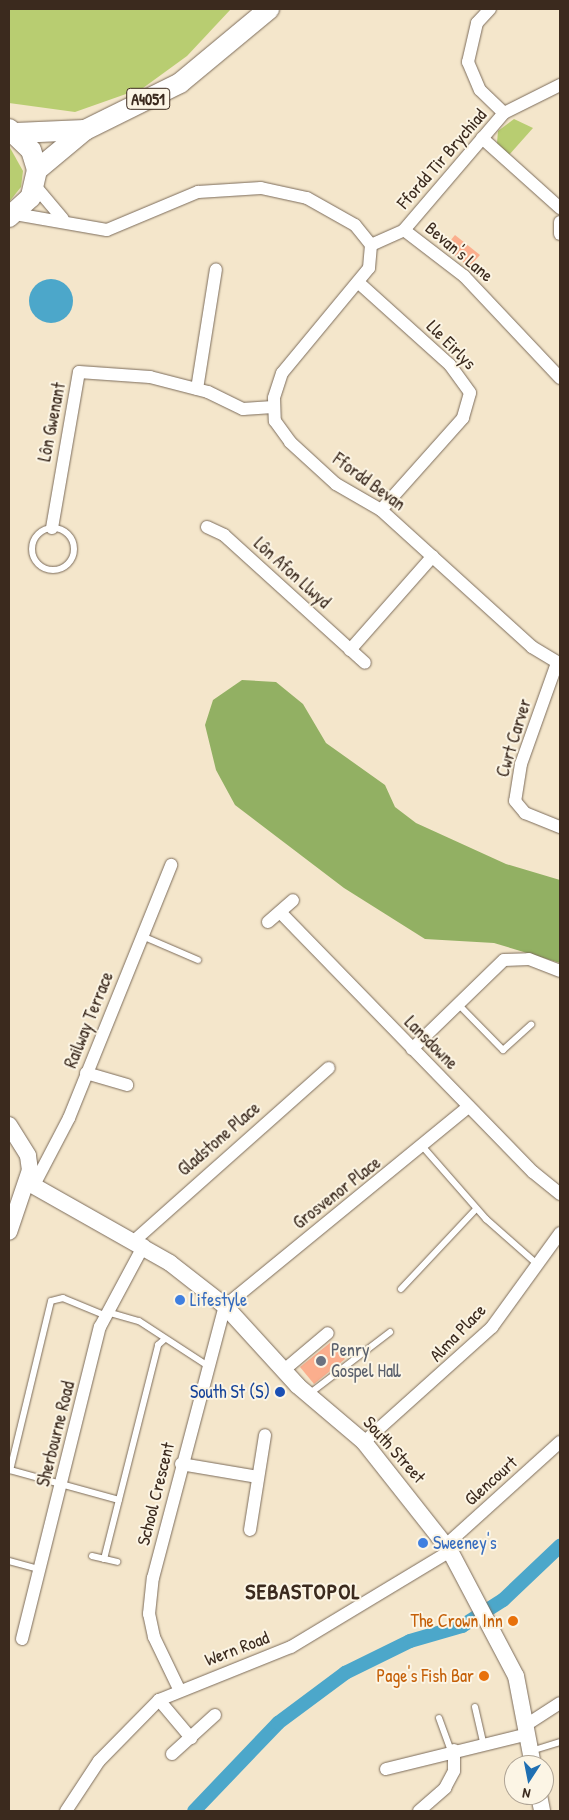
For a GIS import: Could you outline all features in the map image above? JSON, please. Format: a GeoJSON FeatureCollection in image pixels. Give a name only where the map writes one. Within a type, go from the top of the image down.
{"type":"FeatureCollection","features":[{"type":"Feature","properties":{"kind":"main road","name":"A4051"},"geometry":{"type":"LineString","coordinates":[[12,216],[36,178],[85,130],[180,83],[269,9]]}},
{"type":"Feature","properties":{"kind":"main road","name":"A4051"},"geometry":{"type":"LineString","coordinates":[[13,131],[85,130]]}},
{"type":"Feature","properties":{"kind":"main road","name":"A4051"},"geometry":{"type":"LineString","coordinates":[[13,131],[31,150],[36,178]]}},
{"type":"Feature","properties":{"kind":"street"},"geometry":{"type":"LineString","coordinates":[[490,9],[477,23],[468,62],[480,90],[504,113]]}},
{"type":"Feature","properties":{"kind":"street","name":"Ffordd Tir Brychiad"},"geometry":{"type":"LineString","coordinates":[[404,230],[504,113],[560,85]]}},
{"type":"Feature","properties":{"kind":"street"},"geometry":{"type":"LineString","coordinates":[[482,138],[560,208]]}},
{"type":"Feature","properties":{"kind":"street"},"geometry":{"type":"LineString","coordinates":[[36,178],[63,219]]}},
{"type":"Feature","properties":{"kind":"street"},"geometry":{"type":"LineString","coordinates":[[12,216],[63,219],[107,230],[198,192],[261,188],[321,204],[355,224],[371,245],[369,268],[360,283],[287,366],[273,407]]}},
{"type":"Feature","properties":{"kind":"street"},"geometry":{"type":"LineString","coordinates":[[560,222],[560,234]]}},
{"type":"Feature","properties":{"kind":"street","name":"Bevan's Lane"},"geometry":{"type":"LineString","coordinates":[[371,245],[404,230],[464,276],[560,378]]}},
{"type":"Feature","properties":{"kind":"street"},"geometry":{"type":"LineString","coordinates":[[196,388],[216,270]]}},
{"type":"Feature","properties":{"kind":"street","name":"Lle Eirlys"},"geometry":{"type":"LineString","coordinates":[[360,283],[450,365],[470,393],[463,418],[381,510]]}},
{"type":"Feature","properties":{"kind":"street","name":"Lôn Gwenant"},"geometry":{"type":"LineString","coordinates":[[52,528],[79,372],[144,376],[196,388],[243,409],[273,407]]}},
{"type":"Feature","properties":{"kind":"street","name":"Ffordd Bevan"},"geometry":{"type":"LineString","coordinates":[[273,407],[275,421],[290,442],[345,491],[381,510],[532,647],[559,664]]}},
{"type":"Feature","properties":{"kind":"street","name":"Lôn Afon Llwyd"},"geometry":{"type":"LineString","coordinates":[[207,527],[224,535],[365,664]]}},
{"type":"Feature","properties":{"kind":"street"},"geometry":{"type":"LineString","coordinates":[[350,650],[433,556]]}},
{"type":"Feature","properties":{"kind":"street","name":"Cwrt Carver"},"geometry":{"type":"LineString","coordinates":[[559,664],[521,764],[515,801],[525,813],[560,827]]}},
{"type":"Feature","properties":{"kind":"street","name":"Railway Terrace"},"geometry":{"type":"LineString","coordinates":[[30,1184],[69,1118],[171,865]]}},
{"type":"Feature","properties":{"kind":"street"},"geometry":{"type":"LineString","coordinates":[[268,922],[293,900]]}},
{"type":"Feature","properties":{"kind":"street","name":"Lansdowne"},"geometry":{"type":"LineString","coordinates":[[280,912],[412,1049],[560,1194]]}},
{"type":"Feature","properties":{"kind":"street"},"geometry":{"type":"LineString","coordinates":[[412,1049],[504,960],[529,959],[560,971]]}},
{"type":"Feature","properties":{"kind":"street","name":"Gladstone Place"},"geometry":{"type":"LineString","coordinates":[[139,1242],[329,1068]]}},
{"type":"Feature","properties":{"kind":"street"},"geometry":{"type":"LineString","coordinates":[[86,1073],[127,1085]]}},
{"type":"Feature","properties":{"kind":"street","name":"Grosvenor Place"},"geometry":{"type":"LineString","coordinates":[[226,1306],[423,1146],[469,1106]]}},
{"type":"Feature","properties":{"kind":"street"},"geometry":{"type":"LineString","coordinates":[[9,1232],[30,1184],[28,1156],[13,1130]]}},
{"type":"Feature","properties":{"kind":"street","name":"South Street"},"geometry":{"type":"LineString","coordinates":[[30,1184],[139,1242],[226,1306],[308,1395],[364,1442],[448,1548],[474,1596],[516,1676],[531,1755]]}},
{"type":"Feature","properties":{"kind":"street","name":"Alma Place"},"geometry":{"type":"LineString","coordinates":[[364,1442],[492,1327],[560,1233]]}},
{"type":"Feature","properties":{"kind":"street","name":"Sherbourne Road"},"geometry":{"type":"LineString","coordinates":[[22,1639],[105,1313],[139,1242]]}},
{"type":"Feature","properties":{"kind":"street","name":"School Crescent"},"geometry":{"type":"LineString","coordinates":[[179,1689],[154,1636],[149,1614],[153,1578],[181,1464],[226,1306]]}},
{"type":"Feature","properties":{"kind":"street"},"geometry":{"type":"LineString","coordinates":[[284,1370],[328,1332]]}},
{"type":"Feature","properties":{"kind":"street"},"geometry":{"type":"LineString","coordinates":[[250,1530],[265,1435]]}},
{"type":"Feature","properties":{"kind":"street","name":"Glencourt"},"geometry":{"type":"LineString","coordinates":[[448,1548],[560,1442]]}},
{"type":"Feature","properties":{"kind":"street"},"geometry":{"type":"LineString","coordinates":[[181,1464],[258,1477]]}},
{"type":"Feature","properties":{"kind":"street","name":"Wern Road"},"geometry":{"type":"LineString","coordinates":[[66,1811],[99,1760],[159,1700],[179,1689],[291,1647],[448,1548]]}},
{"type":"Feature","properties":{"kind":"street"},"geometry":{"type":"LineString","coordinates":[[159,1700],[191,1738]]}},
{"type":"Feature","properties":{"kind":"street"},"geometry":{"type":"LineString","coordinates":[[386,1769],[527,1729],[560,1703]]}},
{"type":"Feature","properties":{"kind":"street"},"geometry":{"type":"LineString","coordinates":[[172,1754],[215,1715]]}},
{"type":"Feature","properties":{"kind":"street"},"geometry":{"type":"LineString","coordinates":[[419,1811],[445,1788],[454,1771],[452,1751]]}},
{"type":"Feature","properties":{"kind":"lane"},"geometry":{"type":"LineString","coordinates":[[52,528],[66,532],[74,551],[68,564],[55,570],[42,567],[31,550],[40,532],[52,528]]}},
{"type":"Feature","properties":{"kind":"lane"},"geometry":{"type":"LineString","coordinates":[[142,936],[198,960]]}},
{"type":"Feature","properties":{"kind":"lane"},"geometry":{"type":"LineString","coordinates":[[458,1003],[503,1050],[531,1025]]}},
{"type":"Feature","properties":{"kind":"lane"},"geometry":{"type":"LineString","coordinates":[[423,1146],[476,1209],[537,1264]]}},
{"type":"Feature","properties":{"kind":"lane"},"geometry":{"type":"LineString","coordinates":[[401,1288],[476,1209]]}},
{"type":"Feature","properties":{"kind":"lane"},"geometry":{"type":"LineString","coordinates":[[119,1500],[61,1486],[10,1470],[51,1301],[62,1298],[105,1313],[139,1322],[208,1366]]}},
{"type":"Feature","properties":{"kind":"lane"},"geometry":{"type":"LineString","coordinates":[[308,1395],[390,1332]]}},
{"type":"Feature","properties":{"kind":"lane"},"geometry":{"type":"LineString","coordinates":[[104,1559],[158,1345],[165,1339]]}},
{"type":"Feature","properties":{"kind":"lane"},"geometry":{"type":"LineString","coordinates":[[92,1556],[116,1562]]}},
{"type":"Feature","properties":{"kind":"lane"},"geometry":{"type":"LineString","coordinates":[[9,1561],[39,1569]]}},
{"type":"Feature","properties":{"kind":"lane"},"geometry":{"type":"LineString","coordinates":[[475,1707],[483,1743]]}},
{"type":"Feature","properties":{"kind":"lane"},"geometry":{"type":"LineString","coordinates":[[439,1718],[452,1751]]}},
{"type":"Feature","properties":{"kind":"lane"},"geometry":{"type":"LineString","coordinates":[[537,1755],[560,1742]]}},
{"type":"Feature","properties":{"kind":"green space"},"geometry":{"type":"Polygon","coordinates":[[[9,9],[231,9],[187,56],[143,88],[75,112],[9,103],[9,9]]]}},
{"type":"Feature","properties":{"kind":"green space"},"geometry":{"type":"Polygon","coordinates":[[[514,119],[533,128],[509,155],[497,143],[498,131],[514,119]]]}},
{"type":"Feature","properties":{"kind":"green space"},"geometry":{"type":"Polygon","coordinates":[[[9,146],[23,171],[21,187],[9,202],[9,146]]]}},
{"type":"Feature","properties":{"kind":"green space"},"geometry":{"type":"Polygon","coordinates":[[[242,680],[276,682],[303,704],[326,743],[385,785],[395,807],[416,823],[506,864],[560,880],[560,963],[494,943],[425,939],[344,888],[235,805],[216,770],[205,725],[213,700],[242,680]]]}},
{"type":"Feature","properties":{"kind":"water"},"geometry":{"type":"Polygon","coordinates":[[[55,279],[67,285],[72,292],[72,310],[67,317],[60,322],[47,323],[39,320],[32,313],[29,297],[32,289],[39,282],[55,279]]]}},
{"type":"Feature","properties":{"kind":"building"},"geometry":{"type":"Polygon","coordinates":[[[455,235],[480,255],[469,267],[445,247],[455,235]]]}},
{"type":"Feature","properties":{"kind":"building","name":"Penry Gospel Hall"},"geometry":{"type":"Polygon","coordinates":[[[331,1342],[345,1359],[314,1384],[300,1367],[331,1342]]]}},
{"type":"Feature","properties":{"kind":"waterway"},"geometry":{"type":"LineString","coordinates":[[194,1811],[278,1723],[345,1673],[410,1641],[462,1626],[503,1600],[560,1546]]}},
{"type":"Feature","properties":{"kind":"place","name":"Lifestyle"},"geometry":{"type":"Point","coordinates":[180,1300]}},
{"type":"Feature","properties":{"kind":"place","name":"Penry Gospel Hall"},"geometry":{"type":"Point","coordinates":[321,1361]}},
{"type":"Feature","properties":{"kind":"place","name":"South St (S)"},"geometry":{"type":"Point","coordinates":[280,1392]}},
{"type":"Feature","properties":{"kind":"place","name":"Sweeney's"},"geometry":{"type":"Point","coordinates":[423,1543]}},
{"type":"Feature","properties":{"kind":"place","name":"The Crown Inn"},"geometry":{"type":"Point","coordinates":[513,1621]}},
{"type":"Feature","properties":{"kind":"place","name":"Page's Fish Bar"},"geometry":{"type":"Point","coordinates":[484,1676]}},
{"type":"Feature","properties":{"kind":"district","name":"SEBASTOPOL"},"geometry":{"type":"Point","coordinates":[303,1592]}}]}
